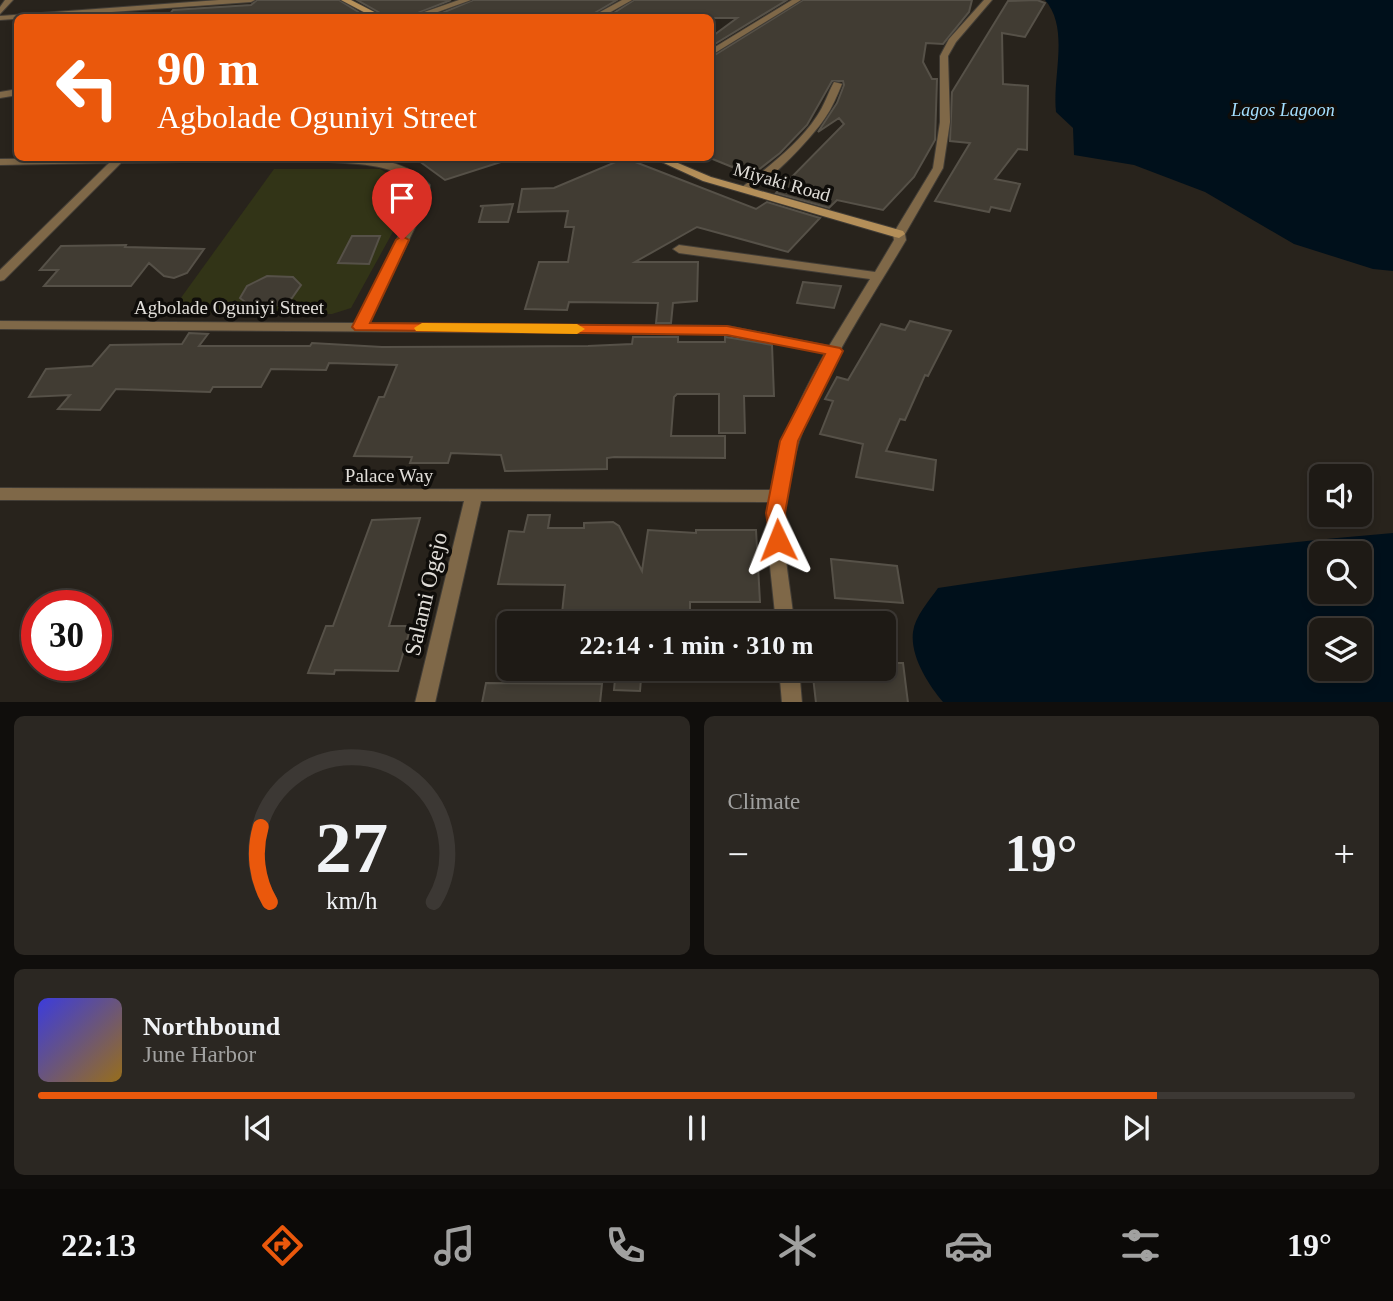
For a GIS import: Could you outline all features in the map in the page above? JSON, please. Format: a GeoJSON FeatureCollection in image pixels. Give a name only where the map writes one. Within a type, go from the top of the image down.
{"type":"FeatureCollection","features":[{"type":"Feature","properties":{"kind":"street"},"geometry":{"type":"LineString","coordinates":[[0,12],[9,0]]}},
{"type":"Feature","properties":{"kind":"street"},"geometry":{"type":"LineString","coordinates":[[56,14],[251,0]]}},
{"type":"Feature","properties":{"kind":"street"},"geometry":{"type":"LineString","coordinates":[[345,0],[374,14]]}},
{"type":"Feature","properties":{"kind":"street"},"geometry":{"type":"LineString","coordinates":[[423,14],[467,0]]}},
{"type":"Feature","properties":{"kind":"street"},"geometry":{"type":"LineString","coordinates":[[601,14],[628,0]]}},
{"type":"Feature","properties":{"kind":"street"},"geometry":{"type":"LineString","coordinates":[[714,52],[797,0]]}},
{"type":"Feature","properties":{"kind":"street"},"geometry":{"type":"LineString","coordinates":[[784,611],[775,513],[789,441],[835,351],[900,240],[899,234],[938,168],[945,122],[944,56],[952,41],[988,0]]}},
{"type":"Feature","properties":{"kind":"street"},"geometry":{"type":"LineString","coordinates":[[745,190],[771,170],[819,123],[831,105],[837,84]]}},
{"type":"Feature","properties":{"kind":"street"},"geometry":{"type":"LineString","coordinates":[[0,162],[59,161]]}},
{"type":"Feature","properties":{"kind":"street"},"geometry":{"type":"LineString","coordinates":[[0,277],[117,161]]}},
{"type":"Feature","properties":{"kind":"street"},"geometry":{"type":"LineString","coordinates":[[348,161],[386,165],[413,173],[424,185],[424,197],[360,327]]}},
{"type":"Feature","properties":{"kind":"street","name":"Miyaki Road"},"geometry":{"type":"LineString","coordinates":[[665,161],[707,179],[899,234]]}},
{"type":"Feature","properties":{"kind":"street"},"geometry":{"type":"LineString","coordinates":[[678,249],[879,276]]}},
{"type":"Feature","properties":{"kind":"street","name":"Agbolade Oguniyi Street"},"geometry":{"type":"LineString","coordinates":[[0,325],[727,331],[835,351]]}},
{"type":"Feature","properties":{"kind":"street","name":"Palace Way"},"geometry":{"type":"LineString","coordinates":[[0,494],[778,496]]}},
{"type":"Feature","properties":{"kind":"street","name":"Salami Ogejo"},"geometry":{"type":"LineString","coordinates":[[425,702],[474,496]]}},
{"type":"Feature","properties":{"kind":"street"},"geometry":{"type":"LineString","coordinates":[[790,681],[792,702]]}},
{"type":"Feature","properties":{"kind":"green space"},"geometry":{"type":"Polygon","coordinates":[[[274,169],[380,169],[409,186],[411,199],[351,308],[332,314],[170,313],[274,169]]]}},
{"type":"Feature","properties":{"kind":"water","name":"Lagos Lagoon"},"geometry":{"type":"Polygon","coordinates":[[[1045,0],[1393,0],[1393,271],[1373,269],[1294,244],[1205,192],[1134,165],[1074,155],[1073,128],[1056,112],[1057,25],[1045,0]]]}},
{"type":"Feature","properties":{"kind":"water"},"geometry":{"type":"Polygon","coordinates":[[[1393,533],[1393,702],[943,702],[926,678],[914,651],[913,632],[916,620],[938,588],[1165,557],[1309,541],[1393,533]]]}},
{"type":"Feature","properties":{"kind":"building"},"geometry":{"type":"Polygon","coordinates":[[[257,0],[339,0],[362,14],[170,14],[173,10],[251,5],[257,0]]]}},
{"type":"Feature","properties":{"kind":"building"},"geometry":{"type":"Polygon","coordinates":[[[357,0],[451,0],[415,14],[382,14],[357,0]]]}},
{"type":"Feature","properties":{"kind":"building"},"geometry":{"type":"Polygon","coordinates":[[[473,0],[617,0],[593,14],[440,14],[473,0]]]}},
{"type":"Feature","properties":{"kind":"building"},"geometry":{"type":"Polygon","coordinates":[[[634,0],[787,0],[714,45],[714,35],[737,18],[714,18],[714,14],[612,14],[634,0]]]}},
{"type":"Feature","properties":{"kind":"building"},"geometry":{"type":"Polygon","coordinates":[[[803,0],[972,0],[969,12],[943,44],[926,43],[923,62],[932,79],[937,79],[935,140],[914,177],[883,210],[837,200],[829,208],[776,193],[844,124],[839,118],[818,132],[837,103],[843,81],[832,81],[807,125],[780,153],[752,175],[714,160],[714,56],[803,0]]]}},
{"type":"Feature","properties":{"kind":"building"},"geometry":{"type":"Polygon","coordinates":[[[1037,0],[1045,3],[1025,37],[1002,33],[1003,84],[1028,86],[1027,150],[1018,149],[995,179],[1020,184],[1010,211],[991,207],[989,212],[935,201],[970,143],[950,141],[952,92],[1008,1],[1037,0]]]}},
{"type":"Feature","properties":{"kind":"building"},"geometry":{"type":"Polygon","coordinates":[[[419,161],[504,161],[445,180],[419,161]]]}},
{"type":"Feature","properties":{"kind":"building"},"geometry":{"type":"Polygon","coordinates":[[[618,161],[633,161],[756,209],[767,202],[820,218],[788,252],[697,227],[635,262],[698,262],[697,301],[673,303],[671,323],[656,323],[658,303],[569,302],[567,310],[525,309],[539,262],[568,262],[574,227],[565,227],[568,211],[518,212],[522,189],[554,188],[618,161]]]}},
{"type":"Feature","properties":{"kind":"building"},"geometry":{"type":"Polygon","coordinates":[[[513,204],[508,222],[479,222],[483,207],[480,206],[513,204]]]}},
{"type":"Feature","properties":{"kind":"building"},"geometry":{"type":"Polygon","coordinates":[[[352,236],[380,236],[369,264],[338,263],[352,236]]]}},
{"type":"Feature","properties":{"kind":"building"},"geometry":{"type":"Polygon","coordinates":[[[126,245],[125,247],[204,249],[187,273],[174,278],[164,276],[149,263],[131,286],[44,286],[58,270],[40,270],[61,246],[126,245]]]}},
{"type":"Feature","properties":{"kind":"building"},"geometry":{"type":"Polygon","coordinates":[[[267,276],[293,277],[301,285],[292,298],[273,307],[249,305],[240,298],[247,286],[267,276]]]}},
{"type":"Feature","properties":{"kind":"building"},"geometry":{"type":"Polygon","coordinates":[[[803,282],[841,286],[834,308],[797,303],[803,282]]]}},
{"type":"Feature","properties":{"kind":"building"},"geometry":{"type":"Polygon","coordinates":[[[910,321],[951,331],[928,376],[925,375],[905,420],[900,419],[886,451],[936,460],[933,490],[856,477],[863,444],[820,434],[833,401],[825,399],[837,377],[848,380],[881,324],[905,330],[910,321]]]}},
{"type":"Feature","properties":{"kind":"building"},"geometry":{"type":"Polygon","coordinates":[[[189,333],[208,334],[199,346],[310,346],[312,343],[382,347],[588,346],[632,344],[633,337],[678,337],[678,342],[725,342],[725,337],[772,345],[774,396],[744,396],[745,433],[719,433],[719,394],[677,394],[674,397],[671,436],[725,436],[725,458],[614,457],[607,458],[607,469],[505,471],[501,455],[451,453],[448,463],[410,463],[412,457],[354,456],[379,397],[384,397],[397,365],[329,363],[326,370],[271,369],[261,387],[213,387],[210,392],[116,389],[100,410],[58,409],[70,395],[29,397],[46,369],[92,366],[110,345],[182,344],[189,333]]]}},
{"type":"Feature","properties":{"kind":"building"},"geometry":{"type":"Polygon","coordinates":[[[528,515],[550,515],[548,528],[584,528],[584,523],[613,522],[619,526],[642,571],[648,530],[696,533],[696,530],[756,530],[760,602],[690,602],[690,611],[562,611],[565,585],[498,584],[509,531],[524,532],[528,515]]]}},
{"type":"Feature","properties":{"kind":"building"},"geometry":{"type":"Polygon","coordinates":[[[420,518],[389,626],[411,626],[398,671],[335,670],[334,674],[308,673],[326,626],[333,626],[372,520],[420,518]]]}},
{"type":"Feature","properties":{"kind":"building"},"geometry":{"type":"Polygon","coordinates":[[[831,559],[897,566],[903,603],[835,598],[831,559]]]}},
{"type":"Feature","properties":{"kind":"building"},"geometry":{"type":"Polygon","coordinates":[[[896,663],[903,663],[908,702],[816,702],[813,681],[896,681],[896,663]]]}},
{"type":"Feature","properties":{"kind":"building"},"geometry":{"type":"Polygon","coordinates":[[[615,681],[641,681],[640,691],[614,690],[615,681]]]}},
{"type":"Feature","properties":{"kind":"building"},"geometry":{"type":"Polygon","coordinates":[[[486,683],[602,684],[600,702],[482,702],[486,683]]]}},
{"type":"Feature","properties":{"kind":"slow traffic"},"geometry":{"type":"LineString","coordinates":[[422,328],[577,329]]}},
{"type":"Feature","properties":{"kind":"route"},"geometry":{"type":"LineString","coordinates":[[402,240],[360,327],[727,331],[835,351],[789,441],[775,513],[778,540]]}}]}
